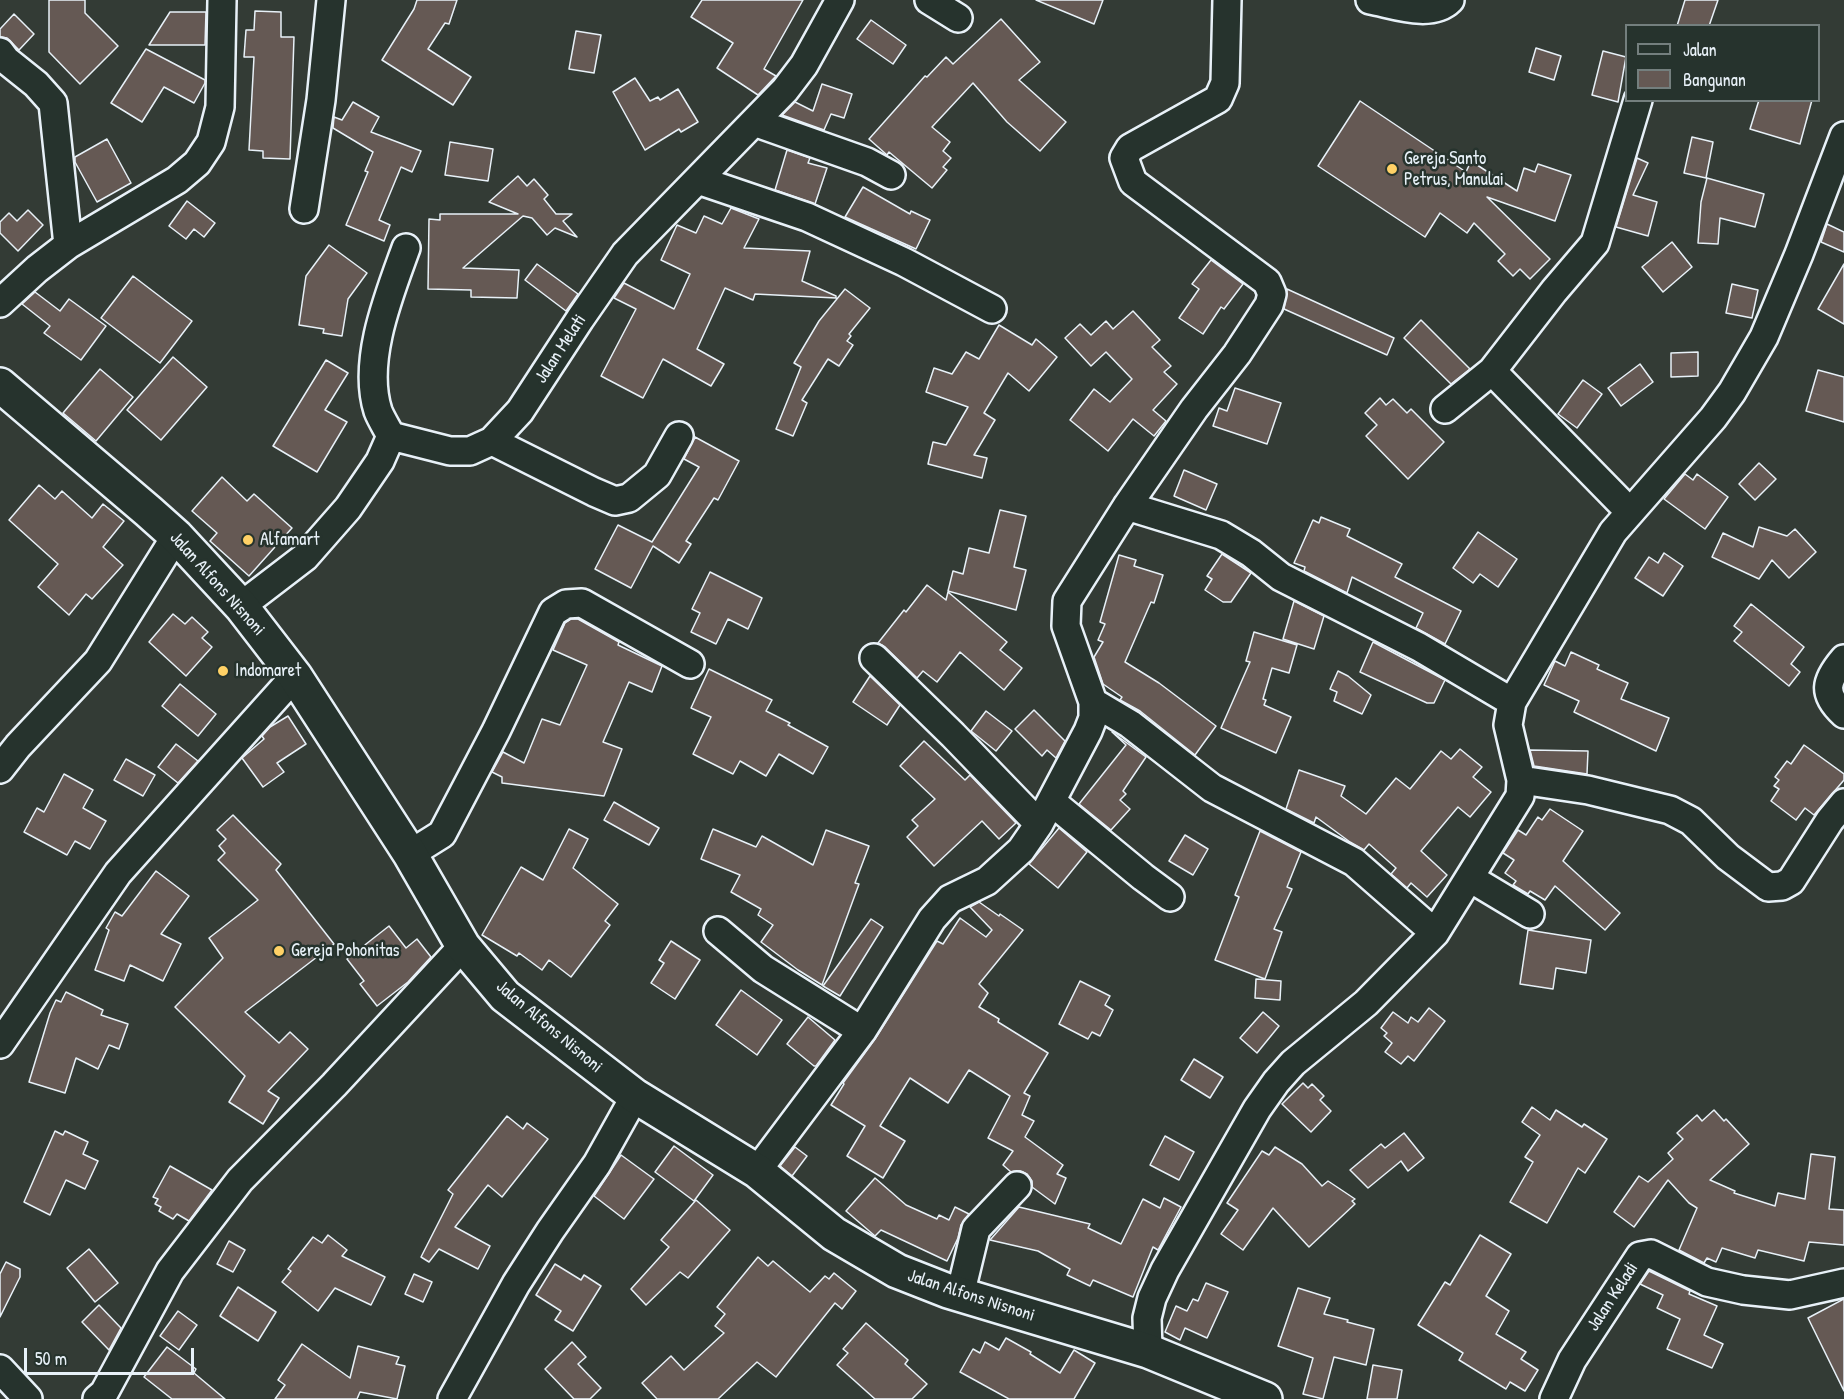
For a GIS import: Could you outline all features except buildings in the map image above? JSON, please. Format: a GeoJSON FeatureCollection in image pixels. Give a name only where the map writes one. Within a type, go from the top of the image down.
{"type":"FeatureCollection","features":[{"type":"Feature","properties":{"kind":"main road","name":"Jalan Alfons Nisnoni"},"geometry":{"type":"LineString","coordinates":[[0,385],[176,536],[241,606],[296,676],[410,854],[463,945],[505,996],[635,1096],[757,1171],[834,1234],[897,1271],[960,1295],[1148,1352],[1265,1399]]}},
{"type":"Feature","properties":{"kind":"street"},"geometry":{"type":"LineString","coordinates":[[0,303],[37,269],[68,245],[177,180],[197,163],[211,142],[220,107],[222,0]]}},
{"type":"Feature","properties":{"kind":"street"},"geometry":{"type":"LineString","coordinates":[[304,209],[321,100],[331,0]]}},
{"type":"Feature","properties":{"kind":"street","name":"Jalan Melati"},"geometry":{"type":"LineString","coordinates":[[391,436],[450,451],[470,451],[492,441],[520,411],[626,254],[785,90],[804,65],[840,0]]}},
{"type":"Feature","properties":{"kind":"street"},"geometry":{"type":"LineString","coordinates":[[757,1171],[862,1031],[932,920],[950,899],[987,881],[1021,850],[1046,813],[1093,718],[1093,702],[1066,626],[1067,601],[1127,506],[1194,409],[1237,354],[1269,305],[1272,294],[1267,282],[1133,182],[1124,158],[1131,148],[1218,99],[1225,83],[1227,0]]}},
{"type":"Feature","properties":{"kind":"street"},"geometry":{"type":"LineString","coordinates":[[1370,0],[1427,10],[1444,6],[1450,0]]}},
{"type":"Feature","properties":{"kind":"street"},"geometry":{"type":"LineString","coordinates":[[0,52],[6,60],[36,84],[53,103],[68,245]]}},
{"type":"Feature","properties":{"kind":"street"},"geometry":{"type":"LineString","coordinates":[[1445,409],[1492,371],[1554,291],[1595,243],[1637,102]]}},
{"type":"Feature","properties":{"kind":"street"},"geometry":{"type":"LineString","coordinates":[[754,123],[867,162],[891,176]]}},
{"type":"Feature","properties":{"kind":"street"},"geometry":{"type":"LineString","coordinates":[[1148,1352],[1147,1318],[1152,1298],[1165,1270],[1257,1109],[1293,1063],[1366,1002],[1435,933],[1520,796],[1521,780],[1508,725],[1512,702],[1613,532],[1713,418],[1732,392],[1764,337],[1799,254],[1844,136]]}},
{"type":"Feature","properties":{"kind":"street"},"geometry":{"type":"LineString","coordinates":[[698,180],[807,218],[904,262],[992,309]]}},
{"type":"Feature","properties":{"kind":"street"},"geometry":{"type":"LineString","coordinates":[[241,606],[305,557],[348,508],[380,461],[391,436],[378,411],[374,386],[375,354],[383,311],[406,248]]}},
{"type":"Feature","properties":{"kind":"street"},"geometry":{"type":"LineString","coordinates":[[1492,371],[1630,512]]}},
{"type":"Feature","properties":{"kind":"street"},"geometry":{"type":"LineString","coordinates":[[492,441],[615,501],[629,498],[657,475],[679,436]]}},
{"type":"Feature","properties":{"kind":"street"},"geometry":{"type":"LineString","coordinates":[[1127,506],[1221,535],[1251,553],[1281,577],[1419,647],[1512,702]]}},
{"type":"Feature","properties":{"kind":"street"},"geometry":{"type":"LineString","coordinates":[[0,769],[18,746],[98,662],[176,536]]}},
{"type":"Feature","properties":{"kind":"street"},"geometry":{"type":"LineString","coordinates":[[410,854],[442,834],[496,731],[553,612],[566,604],[582,603],[690,664]]}},
{"type":"Feature","properties":{"kind":"street"},"geometry":{"type":"LineString","coordinates":[[874,658],[953,735],[1046,813],[1170,897]]}},
{"type":"Feature","properties":{"kind":"street"},"geometry":{"type":"LineString","coordinates":[[1844,659],[1836,668],[1828,686],[1831,702],[1844,714]]}},
{"type":"Feature","properties":{"kind":"street"},"geometry":{"type":"LineString","coordinates":[[0,1044],[118,873],[296,676]]}},
{"type":"Feature","properties":{"kind":"street"},"geometry":{"type":"LineString","coordinates":[[1093,702],[1130,724],[1212,788],[1354,862],[1435,933]]}},
{"type":"Feature","properties":{"kind":"street"},"geometry":{"type":"LineString","coordinates":[[1521,780],[1588,790],[1670,810],[1690,821],[1728,857],[1768,887],[1775,888],[1791,881],[1830,820],[1844,803]]}},
{"type":"Feature","properties":{"kind":"street"},"geometry":{"type":"LineString","coordinates":[[1470,878],[1530,914]]}},
{"type":"Feature","properties":{"kind":"street"},"geometry":{"type":"LineString","coordinates":[[718,931],[764,969],[862,1031]]}},
{"type":"Feature","properties":{"kind":"street"},"geometry":{"type":"LineString","coordinates":[[103,1397],[170,1271],[240,1180],[334,1085],[463,945]]}},
{"type":"Feature","properties":{"kind":"street"},"geometry":{"type":"LineString","coordinates":[[452,1399],[516,1284],[597,1164],[635,1096]]}},
{"type":"Feature","properties":{"kind":"street"},"geometry":{"type":"LineString","coordinates":[[960,1295],[976,1229],[1017,1186]]}},
{"type":"Feature","properties":{"kind":"street","name":"Jalan Keladi"},"geometry":{"type":"LineString","coordinates":[[1554,1399],[1572,1360],[1640,1256],[1652,1254],[1707,1282],[1743,1290],[1790,1295],[1844,1283]]}},
{"type":"Feature","properties":{"kind":"street"},"geometry":{"type":"LineString","coordinates":[[0,1368],[28,1399]]}},
{"type":"Feature","properties":{"kind":"place","name":"Gereja Santo Petrus, Manulai"},"geometry":{"type":"Point","coordinates":[1392,169]}},
{"type":"Feature","properties":{"kind":"place","name":"Alfamart"},"geometry":{"type":"Point","coordinates":[248,540]}},
{"type":"Feature","properties":{"kind":"place","name":"Indomaret"},"geometry":{"type":"Point","coordinates":[223,671]}},
{"type":"Feature","properties":{"kind":"place","name":"Gereja Pohonitas"},"geometry":{"type":"Point","coordinates":[279,951]}}]}
